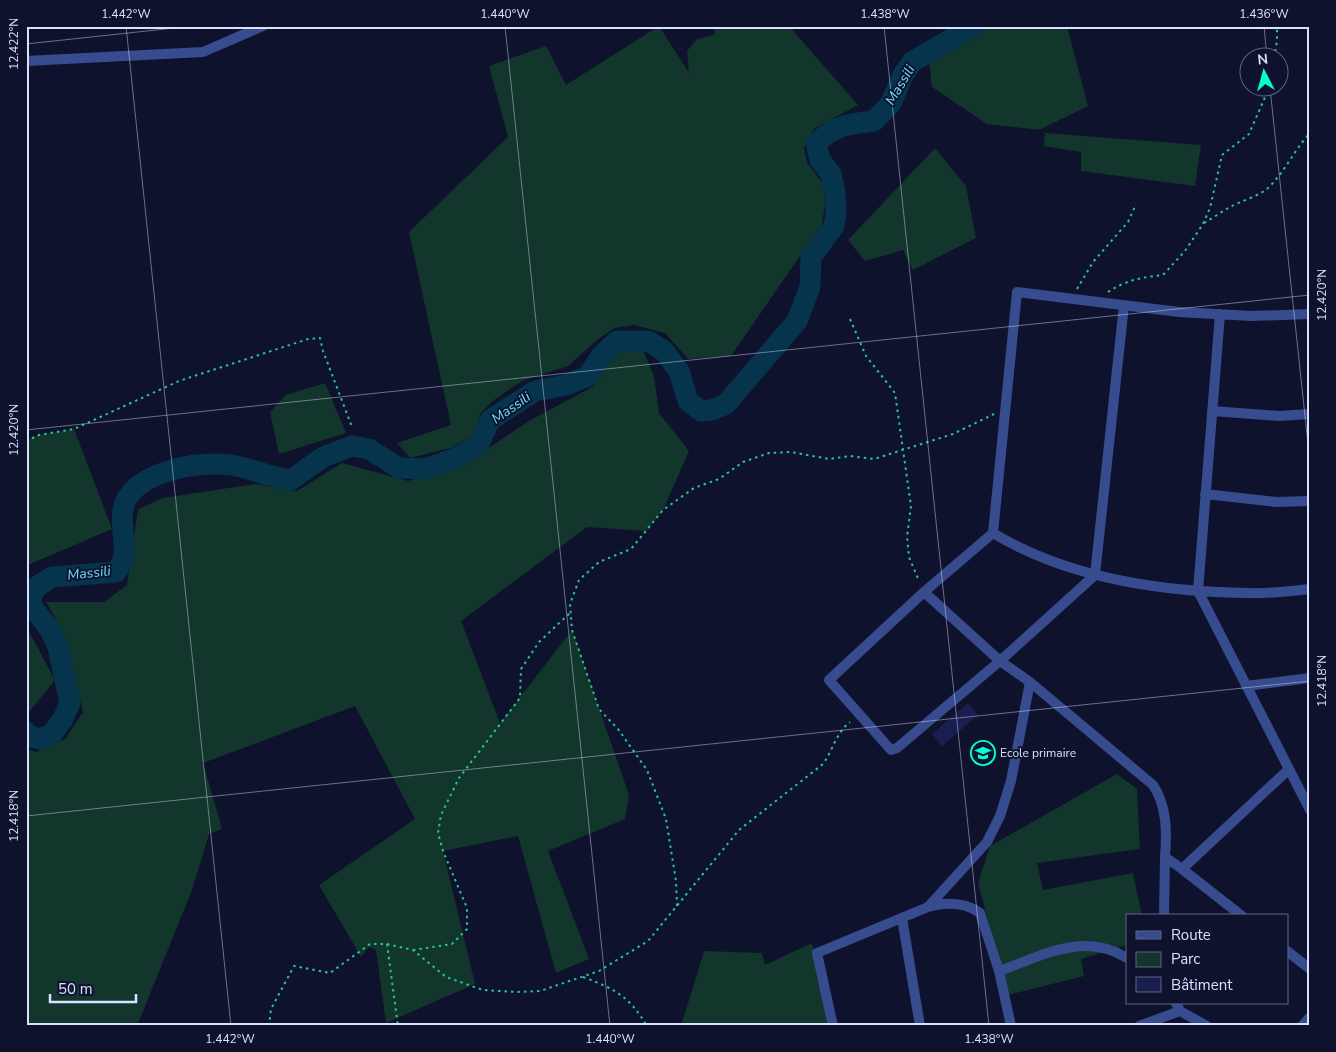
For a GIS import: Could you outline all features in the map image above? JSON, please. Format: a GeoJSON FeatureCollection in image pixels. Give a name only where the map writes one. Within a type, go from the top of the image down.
{"type":"FeatureCollection","features":[{"type":"Feature","properties":{"kind":"street"},"geometry":{"type":"LineString","coordinates":[[26,61],[203,52],[263,26]]}},
{"type":"Feature","properties":{"kind":"street"},"geometry":{"type":"LineString","coordinates":[[1124,306],[1095,575],[1000,661],[894,750],[891,750],[858,716],[829,680],[924,592],[994,534],[1016,293],[1124,306],[1220,314],[1252,316],[1310,314]]}},
{"type":"Feature","properties":{"kind":"street"},"geometry":{"type":"LineString","coordinates":[[1220,314],[1198,591],[1310,810]]}},
{"type":"Feature","properties":{"kind":"street"},"geometry":{"type":"LineString","coordinates":[[1212,411],[1279,416],[1310,414]]}},
{"type":"Feature","properties":{"kind":"street"},"geometry":{"type":"LineString","coordinates":[[1205,494],[1276,502],[1310,501]]}},
{"type":"Feature","properties":{"kind":"street"},"geometry":{"type":"LineString","coordinates":[[994,534],[1017,548],[1064,567],[1123,582],[1198,591],[1250,594],[1310,589]]}},
{"type":"Feature","properties":{"kind":"street"},"geometry":{"type":"LineString","coordinates":[[924,592],[1000,661],[1030,682],[1153,785],[1162,803],[1167,834],[1164,914]]}},
{"type":"Feature","properties":{"kind":"street"},"geometry":{"type":"LineString","coordinates":[[1246,686],[1310,678]]}},
{"type":"Feature","properties":{"kind":"street"},"geometry":{"type":"LineString","coordinates":[[928,907],[987,842],[1000,816],[1012,781],[1030,682]]}},
{"type":"Feature","properties":{"kind":"street"},"geometry":{"type":"LineString","coordinates":[[1182,869],[1288,770]]}},
{"type":"Feature","properties":{"kind":"street"},"geometry":{"type":"LineString","coordinates":[[1165,857],[1239,914]]}},
{"type":"Feature","properties":{"kind":"street"},"geometry":{"type":"LineString","coordinates":[[833,1026],[817,953],[928,907],[940,904],[967,906],[980,913],[1000,971],[1011,1026]]}},
{"type":"Feature","properties":{"kind":"street"},"geometry":{"type":"LineString","coordinates":[[902,918],[920,1026]]}},
{"type":"Feature","properties":{"kind":"street"},"geometry":{"type":"LineString","coordinates":[[1000,971],[1074,945],[1099,946],[1126,958]]}},
{"type":"Feature","properties":{"kind":"street"},"geometry":{"type":"LineString","coordinates":[[1288,952],[1310,969]]}},
{"type":"Feature","properties":{"kind":"street"},"geometry":{"type":"LineString","coordinates":[[1139,1026],[1178,1007],[1207,1026]]}},
{"type":"Feature","properties":{"kind":"street"},"geometry":{"type":"LineString","coordinates":[[1302,1026],[1310,1016]]}},
{"type":"Feature","properties":{"kind":"path"},"geometry":{"type":"LineString","coordinates":[[1276,26],[1276,48]]}},
{"type":"Feature","properties":{"kind":"path"},"geometry":{"type":"LineString","coordinates":[[1093,302],[1121,284],[1143,277],[1163,275],[1185,251],[1203,224],[1210,208],[1222,155],[1248,134],[1264,98]]}},
{"type":"Feature","properties":{"kind":"path"},"geometry":{"type":"LineString","coordinates":[[1203,224],[1228,208],[1267,188],[1280,171],[1289,164],[1310,133]]}},
{"type":"Feature","properties":{"kind":"path"},"geometry":{"type":"LineString","coordinates":[[1071,300],[1093,262],[1128,222],[1136,204]]}},
{"type":"Feature","properties":{"kind":"path"},"geometry":{"type":"LineString","coordinates":[[850,319],[866,356],[895,393],[911,506],[907,537],[909,557],[924,592]]}},
{"type":"Feature","properties":{"kind":"path"},"geometry":{"type":"LineString","coordinates":[[26,441],[39,435],[74,429],[179,380],[308,339],[320,338],[323,351],[352,427]]}},
{"type":"Feature","properties":{"kind":"path"},"geometry":{"type":"LineString","coordinates":[[677,906],[676,881],[666,819],[647,770],[618,729],[600,709],[572,630],[570,604],[579,580],[600,562],[631,549],[663,510],[694,488],[719,479],[743,462],[769,453],[791,452],[830,459],[850,456],[874,459],[953,434],[1006,409]]}},
{"type":"Feature","properties":{"kind":"path"},"geometry":{"type":"LineString","coordinates":[[269,1026],[271,1008],[294,966],[330,973],[370,944],[387,944],[413,950],[452,944],[467,929],[467,908],[442,851],[438,833],[441,815],[459,778],[520,698],[521,669],[539,642],[571,612]]}},
{"type":"Feature","properties":{"kind":"path"},"geometry":{"type":"LineString","coordinates":[[413,950],[446,978],[484,990],[540,991],[599,971],[648,940],[739,830],[823,764],[838,736],[858,716]]}},
{"type":"Feature","properties":{"kind":"path"},"geometry":{"type":"LineString","coordinates":[[387,944],[398,1026]]}},
{"type":"Feature","properties":{"kind":"path"},"geometry":{"type":"LineString","coordinates":[[583,976],[616,990],[630,1001],[647,1026]]}},
{"type":"Feature","properties":{"kind":"green space"},"geometry":{"type":"Polygon","coordinates":[[[659,26],[689,73],[687,51],[697,39],[714,35],[715,26],[789,26],[858,105],[814,129],[804,148],[807,163],[824,185],[825,205],[822,224],[731,356],[688,359],[665,333],[634,325],[614,328],[568,366],[522,381],[494,400],[480,414],[475,434],[451,448],[410,458],[397,443],[451,425],[409,232],[508,137],[489,66],[546,46],[566,85],[659,26]]]}},
{"type":"Feature","properties":{"kind":"green space"},"geometry":{"type":"Polygon","coordinates":[[[987,26],[1067,26],[1088,106],[1039,130],[987,124],[932,87],[929,60],[987,26]]]}},
{"type":"Feature","properties":{"kind":"green space"},"geometry":{"type":"Polygon","coordinates":[[[1045,133],[1201,145],[1195,186],[1081,171],[1081,152],[1044,146],[1045,133]]]}},
{"type":"Feature","properties":{"kind":"green space"},"geometry":{"type":"Polygon","coordinates":[[[935,148],[966,186],[976,238],[913,270],[903,250],[865,261],[848,240],[935,148]]]}},
{"type":"Feature","properties":{"kind":"green space"},"geometry":{"type":"Polygon","coordinates":[[[642,348],[654,376],[659,413],[689,451],[663,510],[646,531],[587,527],[461,621],[500,723],[572,630],[629,795],[625,819],[548,851],[589,959],[556,973],[518,836],[443,851],[475,984],[386,1023],[376,950],[369,947],[361,957],[319,885],[415,819],[355,706],[203,763],[222,829],[209,834],[192,890],[137,1026],[26,1026],[26,749],[36,752],[65,739],[83,712],[65,642],[54,615],[46,602],[104,602],[127,585],[138,509],[163,498],[255,484],[297,491],[342,463],[408,481],[463,465],[529,421],[594,386],[615,353],[642,348]]]}},
{"type":"Feature","properties":{"kind":"green space"},"geometry":{"type":"Polygon","coordinates":[[[325,383],[346,433],[279,454],[270,412],[286,395],[325,383]]]}},
{"type":"Feature","properties":{"kind":"green space"},"geometry":{"type":"Polygon","coordinates":[[[74,429],[112,529],[26,566],[26,441],[39,435],[74,429]]]}},
{"type":"Feature","properties":{"kind":"green space"},"geometry":{"type":"Polygon","coordinates":[[[26,626],[55,680],[26,716],[26,626]]]}},
{"type":"Feature","properties":{"kind":"green space"},"geometry":{"type":"Polygon","coordinates":[[[1117,774],[1137,789],[1140,849],[1037,863],[1043,890],[1133,873],[1142,914],[1126,914],[1126,945],[1081,959],[1084,976],[1008,995],[978,883],[990,846],[1117,774]]]}},
{"type":"Feature","properties":{"kind":"green space"},"geometry":{"type":"Polygon","coordinates":[[[812,943],[830,1026],[681,1026],[704,951],[762,953],[765,965],[812,943]]]}},
{"type":"Feature","properties":{"kind":"building"},"geometry":{"type":"Polygon","coordinates":[[[968,703],[978,715],[942,746],[932,734],[968,703]]]}},
{"type":"Feature","properties":{"kind":"waterway","name":"Massili"},"geometry":{"type":"LineString","coordinates":[[26,732],[29,736],[40,739],[52,734],[63,719],[70,703],[58,647],[49,628],[32,607],[31,597],[36,587],[52,577],[116,572],[121,564],[124,549],[123,510],[128,497],[138,486],[151,478],[167,471],[184,467],[217,464],[238,466],[291,480],[323,457],[352,446],[369,449],[399,468],[425,469],[456,458],[479,444],[490,420],[535,391],[566,385],[588,376],[601,356],[617,341],[648,341],[664,351],[679,371],[688,401],[701,411],[712,410],[726,404],[797,321],[810,287],[811,257],[834,226],[836,213],[835,193],[831,174],[820,160],[816,143],[830,132],[843,126],[874,121],[891,103],[903,75],[912,62],[973,26]]}},
{"type":"Feature","properties":{"kind":"place","name":"Ecole primaire"},"geometry":{"type":"Point","coordinates":[983,753]}}]}
